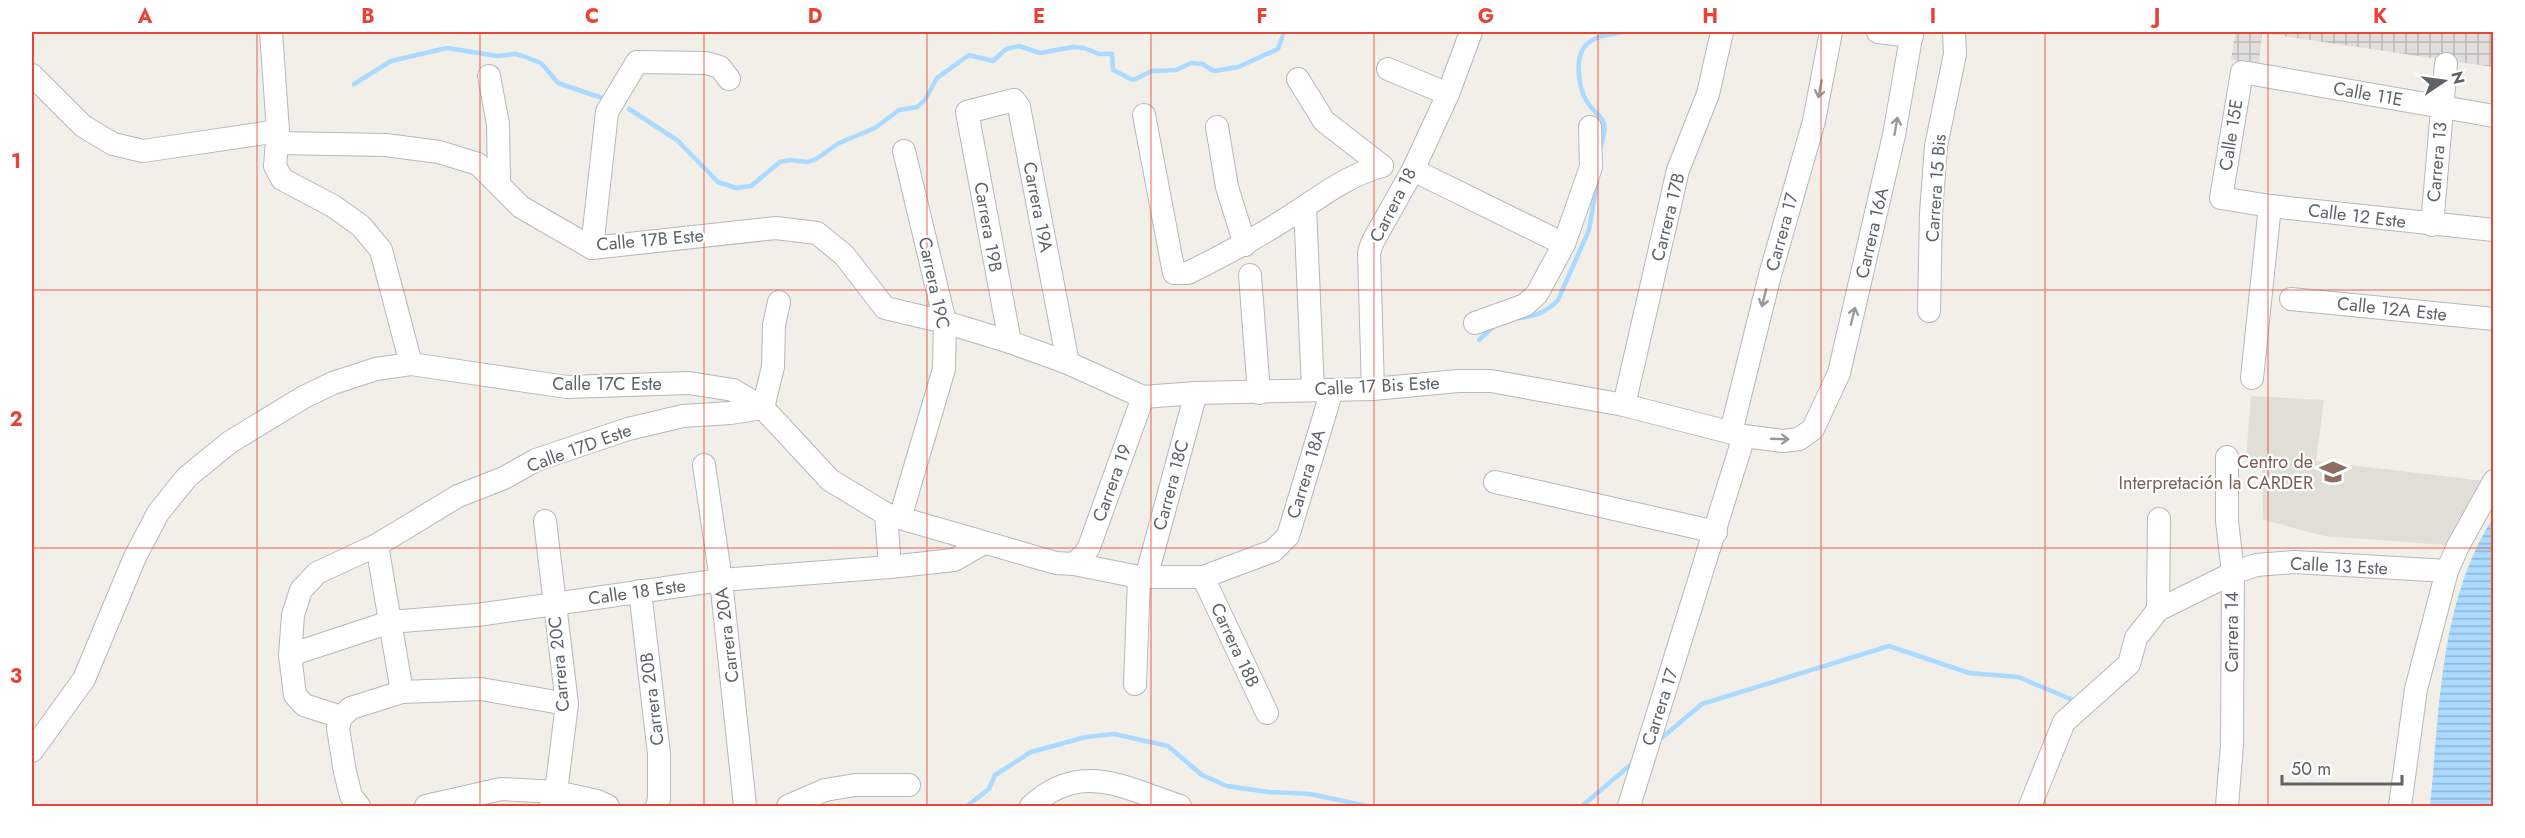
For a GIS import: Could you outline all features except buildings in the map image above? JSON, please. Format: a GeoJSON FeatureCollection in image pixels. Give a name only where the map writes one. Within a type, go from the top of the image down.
{"type":"FeatureCollection","features":[{"type":"Feature","properties":{"kind":"street"},"geometry":{"type":"LineString","coordinates":[[32,751],[84,679],[135,557],[158,513],[187,477],[230,442],[333,383],[357,374],[411,364],[381,250],[361,226],[333,206],[282,179],[275,166],[278,137],[271,32]]}},
{"type":"Feature","properties":{"kind":"street","name":"Carrera 18"},"geometry":{"type":"LineString","coordinates":[[1372,389],[1370,253],[1372,243],[1413,170],[1448,94],[1471,32]]}},
{"type":"Feature","properties":{"kind":"street","name":"Carrera 17B"},"geometry":{"type":"LineString","coordinates":[[1624,405],[1678,170],[1708,94],[1722,32]]}},
{"type":"Feature","properties":{"kind":"street","name":"Carrera 17"},"geometry":{"type":"LineString","coordinates":[[1629,807],[1716,532],[1770,275],[1814,121],[1831,32]]}},
{"type":"Feature","properties":{"kind":"street"},"geometry":{"type":"LineString","coordinates":[[1878,32],[1912,34]]}},
{"type":"Feature","properties":{"kind":"street","name":"Carrera 15 Bis"},"geometry":{"type":"LineString","coordinates":[[1929,311],[1931,213],[1936,147],[1956,54],[1954,32]]}},
{"type":"Feature","properties":{"kind":"street","name":"Carrera 16A"},"geometry":{"type":"LineString","coordinates":[[1813,429],[1841,362],[1894,135],[1912,34]]}},
{"type":"Feature","properties":{"kind":"street"},"geometry":{"type":"LineString","coordinates":[[592,248],[606,112],[637,62],[706,63],[720,67],[729,79]]}},
{"type":"Feature","properties":{"kind":"street","name":"Carrera 13"},"geometry":{"type":"LineString","coordinates":[[2432,225],[2446,64]]}},
{"type":"Feature","properties":{"kind":"street"},"geometry":{"type":"LineString","coordinates":[[1388,69],[1448,94]]}},
{"type":"Feature","properties":{"kind":"street","name":"Calle 11E"},"geometry":{"type":"LineString","coordinates":[[2242,72],[2493,116]]}},
{"type":"Feature","properties":{"kind":"street","name":"Calle 15E"},"geometry":{"type":"LineString","coordinates":[[2221,198],[2242,72]]}},
{"type":"Feature","properties":{"kind":"street","name":"Calle 17B Este"},"geometry":{"type":"LineString","coordinates":[[32,75],[83,126],[114,144],[143,151],[278,137],[386,145],[439,152],[478,164],[521,207],[592,248],[776,228],[817,233],[844,255],[885,308],[945,322]]}},
{"type":"Feature","properties":{"kind":"street"},"geometry":{"type":"LineString","coordinates":[[489,76],[498,124],[499,183]]}},
{"type":"Feature","properties":{"kind":"street"},"geometry":{"type":"LineString","coordinates":[[1144,115],[1174,273],[1188,273],[1245,245],[1311,201],[1364,171],[1382,166],[1324,121],[1298,79]]}},
{"type":"Feature","properties":{"kind":"street","name":"Carrera 19A"},"geometry":{"type":"LineString","coordinates":[[967,112],[1014,100],[1017,102],[1068,363]]}},
{"type":"Feature","properties":{"kind":"street","name":"Carrera 19B"},"geometry":{"type":"LineString","coordinates":[[967,112],[1010,342]]}},
{"type":"Feature","properties":{"kind":"street"},"geometry":{"type":"LineString","coordinates":[[1217,127],[1227,187],[1245,245]]}},
{"type":"Feature","properties":{"kind":"street"},"geometry":{"type":"LineString","coordinates":[[1474,323],[1525,305],[1537,294],[1564,244],[1591,167],[1590,127]]}},
{"type":"Feature","properties":{"kind":"street","name":"Carrera 19C"},"geometry":{"type":"LineString","coordinates":[[890,567],[893,516],[944,369],[945,322],[904,151]]}},
{"type":"Feature","properties":{"kind":"street"},"geometry":{"type":"LineString","coordinates":[[1413,170],[1564,244]]}},
{"type":"Feature","properties":{"kind":"street","name":"Calle 12 Este"},"geometry":{"type":"LineString","coordinates":[[2221,198],[2270,206],[2493,230]]}},
{"type":"Feature","properties":{"kind":"street"},"geometry":{"type":"LineString","coordinates":[[2252,378],[2270,206]]}},
{"type":"Feature","properties":{"kind":"street","name":"Carrera 18A"},"geometry":{"type":"LineString","coordinates":[[1203,577],[1273,551],[1288,536],[1323,390],[1305,207]]}},
{"type":"Feature","properties":{"kind":"street"},"geometry":{"type":"LineString","coordinates":[[1250,275],[1259,393]]}},
{"type":"Feature","properties":{"kind":"street","name":"Calle 12A Este"},"geometry":{"type":"LineString","coordinates":[[2291,299],[2493,319]]}},
{"type":"Feature","properties":{"kind":"street"},"geometry":{"type":"LineString","coordinates":[[779,302],[774,325],[773,368],[764,408],[830,480],[893,516],[1056,563],[1074,564],[1143,577],[1203,577]]}},
{"type":"Feature","properties":{"kind":"street","name":"Calle 17 Bis Este"},"geometry":{"type":"LineString","coordinates":[[945,322],[1068,363],[1143,397],[1196,393],[1372,389],[1458,381],[1491,381],[1624,405],[1737,434],[1783,441],[1799,439],[1813,429]]}},
{"type":"Feature","properties":{"kind":"street","name":"Calle 17C Este"},"geometry":{"type":"LineString","coordinates":[[411,364],[500,379],[567,387],[689,383],[733,390],[764,408]]}},
{"type":"Feature","properties":{"kind":"street","name":"Carrera 18C"},"geometry":{"type":"LineString","coordinates":[[1135,684],[1143,577],[1196,393]]}},
{"type":"Feature","properties":{"kind":"street","name":"Carrera 19"},"geometry":{"type":"LineString","coordinates":[[1074,564],[1089,547],[1143,397]]}},
{"type":"Feature","properties":{"kind":"street","name":"Calle 17D Este"},"geometry":{"type":"LineString","coordinates":[[341,717],[304,705],[295,695],[290,655],[293,615],[301,590],[317,573],[377,545],[458,496],[504,478],[536,460],[628,429],[683,416],[764,408]]}},
{"type":"Feature","properties":{"kind":"street","name":"Carrera 14"},"geometry":{"type":"LineString","coordinates":[[2227,457],[2227,520],[2233,573],[2232,744],[2228,807]]}},
{"type":"Feature","properties":{"kind":"street","name":"Carrera 20A"},"geometry":{"type":"LineString","coordinates":[[704,465],[721,580],[745,807]]}},
{"type":"Feature","properties":{"kind":"street"},"geometry":{"type":"LineString","coordinates":[[2400,807],[2416,689],[2447,571],[2493,481]]}},
{"type":"Feature","properties":{"kind":"street"},"geometry":{"type":"LineString","coordinates":[[1495,482],[1716,532]]}},
{"type":"Feature","properties":{"kind":"street"},"geometry":{"type":"LineString","coordinates":[[2030,807],[2064,722],[2129,664],[2136,638],[2158,610],[2159,519]]}},
{"type":"Feature","properties":{"kind":"street","name":"Carrera 20C"},"geometry":{"type":"LineString","coordinates":[[545,521],[567,704],[553,799]]}},
{"type":"Feature","properties":{"kind":"street","name":"Calle 18 Este"},"geometry":{"type":"LineString","coordinates":[[290,655],[390,622],[477,615],[721,580],[954,560],[984,543]]}},
{"type":"Feature","properties":{"kind":"street"},"geometry":{"type":"LineString","coordinates":[[377,545],[402,692]]}},
{"type":"Feature","properties":{"kind":"street","name":"Calle 13 Este"},"geometry":{"type":"LineString","coordinates":[[2158,610],[2233,573],[2256,566],[2294,562],[2447,571]]}},
{"type":"Feature","properties":{"kind":"street","name":"Carrera 18B"},"geometry":{"type":"LineString","coordinates":[[1203,577],[1267,713]]}},
{"type":"Feature","properties":{"kind":"street","name":"Carrera 20B"},"geometry":{"type":"LineString","coordinates":[[640,591],[659,754],[657,807]]}},
{"type":"Feature","properties":{"kind":"street"},"geometry":{"type":"LineString","coordinates":[[359,807],[351,796],[338,728],[341,717],[351,708],[402,692],[481,689],[567,704]]}},
{"type":"Feature","properties":{"kind":"street"},"geometry":{"type":"LineString","coordinates":[[1031,807],[1055,789],[1079,780],[1097,779],[1180,807]]}},
{"type":"Feature","properties":{"kind":"street"},"geometry":{"type":"LineString","coordinates":[[788,807],[825,790],[855,785],[909,785]]}},
{"type":"Feature","properties":{"kind":"street"},"geometry":{"type":"LineString","coordinates":[[426,807],[463,801],[501,789],[553,799],[597,801],[608,807]]}},
{"type":"Feature","properties":{"kind":"shaded area"},"geometry":{"type":"Polygon","coordinates":[[[2235,32],[2493,32],[2493,67],[2262,33],[2259,64],[2231,60],[2235,32]]]}},
{"type":"Feature","properties":{"kind":"shaded area","name":"Centro de Interpretación la CARDER"},"geometry":{"type":"Polygon","coordinates":[[[2251,396],[2324,400],[2316,461],[2493,482],[2458,546],[2324,536],[2263,520],[2262,460],[2246,458],[2251,396]]]}},
{"type":"Feature","properties":{"kind":"water"},"geometry":{"type":"Polygon","coordinates":[[[2493,518],[2493,806],[2430,806],[2440,695],[2452,621],[2475,551],[2493,518]]]}},
{"type":"Feature","properties":{"kind":"waterway"},"geometry":{"type":"LineString","coordinates":[[629,109],[677,140],[718,182],[736,188],[751,186],[780,162],[790,160],[808,162],[816,159],[839,143],[875,128],[899,110],[917,107],[925,100],[937,78],[969,55],[993,61],[1006,49],[1019,46],[1040,53],[1073,47],[1084,48],[1099,54],[1112,54],[1113,70],[1133,80],[1152,71],[1176,70],[1191,63],[1202,64],[1214,71],[1238,67],[1278,49],[1284,32]]}},
{"type":"Feature","properties":{"kind":"waterway"},"geometry":{"type":"LineString","coordinates":[[1601,146],[1604,124],[1586,100],[1580,85],[1580,59],[1586,45],[1594,39],[1625,32]]}},
{"type":"Feature","properties":{"kind":"waterway"},"geometry":{"type":"LineString","coordinates":[[354,84],[391,61],[447,48],[498,56],[515,54],[523,56],[541,63],[558,83],[605,99]]}},
{"type":"Feature","properties":{"kind":"waterway"},"geometry":{"type":"LineString","coordinates":[[1521,318],[1541,312],[1558,300],[1589,230],[1597,182]]}},
{"type":"Feature","properties":{"kind":"waterway"},"geometry":{"type":"LineString","coordinates":[[1479,340],[1493,327]]}},
{"type":"Feature","properties":{"kind":"waterway"},"geometry":{"type":"LineString","coordinates":[[1659,740],[1702,704],[1889,646],[1969,673],[2018,677],[2078,702]]}},
{"type":"Feature","properties":{"kind":"waterway"},"geometry":{"type":"LineString","coordinates":[[967,806],[989,789],[995,775],[1031,752],[1086,737],[1114,734],[1168,746],[1202,775],[1227,786],[1268,792],[1310,794],[1367,806]]}},
{"type":"Feature","properties":{"kind":"waterway"},"geometry":{"type":"LineString","coordinates":[[1582,806],[1635,761]]}},
{"type":"Feature","properties":{"kind":"place","name":"Centro de Interpretación la CARDER"},"geometry":{"type":"Point","coordinates":[2333,472]}}]}
